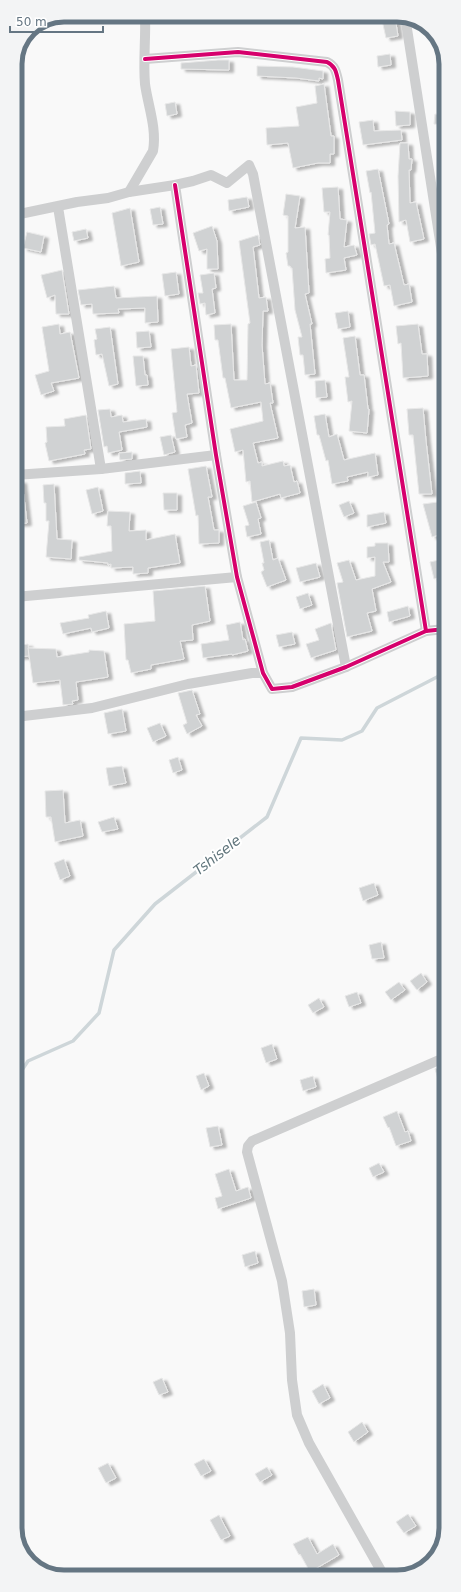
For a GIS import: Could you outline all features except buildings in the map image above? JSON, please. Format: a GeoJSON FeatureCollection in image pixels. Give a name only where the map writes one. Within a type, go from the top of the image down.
{"type":"FeatureCollection","features":[{"type":"Feature","properties":{"kind":"street"},"geometry":{"type":"LineString","coordinates":[[129,192],[153,151],[154,144],[154,134],[146,84],[145,22]]}},
{"type":"Feature","properties":{"kind":"street"},"geometry":{"type":"LineString","coordinates":[[406,23],[439,234]]}},
{"type":"Feature","properties":{"kind":"street"},"geometry":{"type":"LineString","coordinates":[[145,59],[238,52],[327,62],[333,65],[336,71],[426,631]]}},
{"type":"Feature","properties":{"kind":"street"},"geometry":{"type":"LineString","coordinates":[[22,215],[77,202],[108,198],[129,192],[175,185],[210,175],[227,183],[249,165],[252,174],[346,667]]}},
{"type":"Feature","properties":{"kind":"street"},"geometry":{"type":"LineString","coordinates":[[175,185],[216,455],[237,577],[263,673],[272,689],[292,687],[346,667],[426,631],[439,629]]}},
{"type":"Feature","properties":{"kind":"street"},"geometry":{"type":"LineString","coordinates":[[58,207],[101,469]]}},
{"type":"Feature","properties":{"kind":"street"},"geometry":{"type":"LineString","coordinates":[[22,475],[101,469],[216,455]]}},
{"type":"Feature","properties":{"kind":"street"},"geometry":{"type":"LineString","coordinates":[[22,596],[237,577]]}},
{"type":"Feature","properties":{"kind":"street"},"geometry":{"type":"LineString","coordinates":[[22,716],[92,708],[188,684],[252,673],[263,673]]}},
{"type":"Feature","properties":{"kind":"street"},"geometry":{"type":"LineString","coordinates":[[381,1570],[308,1443],[297,1415],[292,1380],[290,1333],[282,1281],[247,1152],[248,1146],[252,1141],[439,1060]]}},
{"type":"Feature","properties":{"kind":"waterway","name":"Tshisele"},"geometry":{"type":"LineString","coordinates":[[22,1070],[28,1061],[73,1041],[99,1013],[114,950],[155,904],[267,817],[301,738],[342,740],[362,731],[377,708],[439,676]]}},
{"type":"Feature","properties":{"kind":"cycle path"},"geometry":{"type":"LineString","coordinates":[[145,59],[238,52],[327,62],[335,69],[338,80],[426,631]]}},
{"type":"Feature","properties":{"kind":"cycle path"},"geometry":{"type":"LineString","coordinates":[[175,185],[216,455],[237,577],[263,673],[272,689],[292,687],[346,667],[426,631],[439,630]]}}]}
